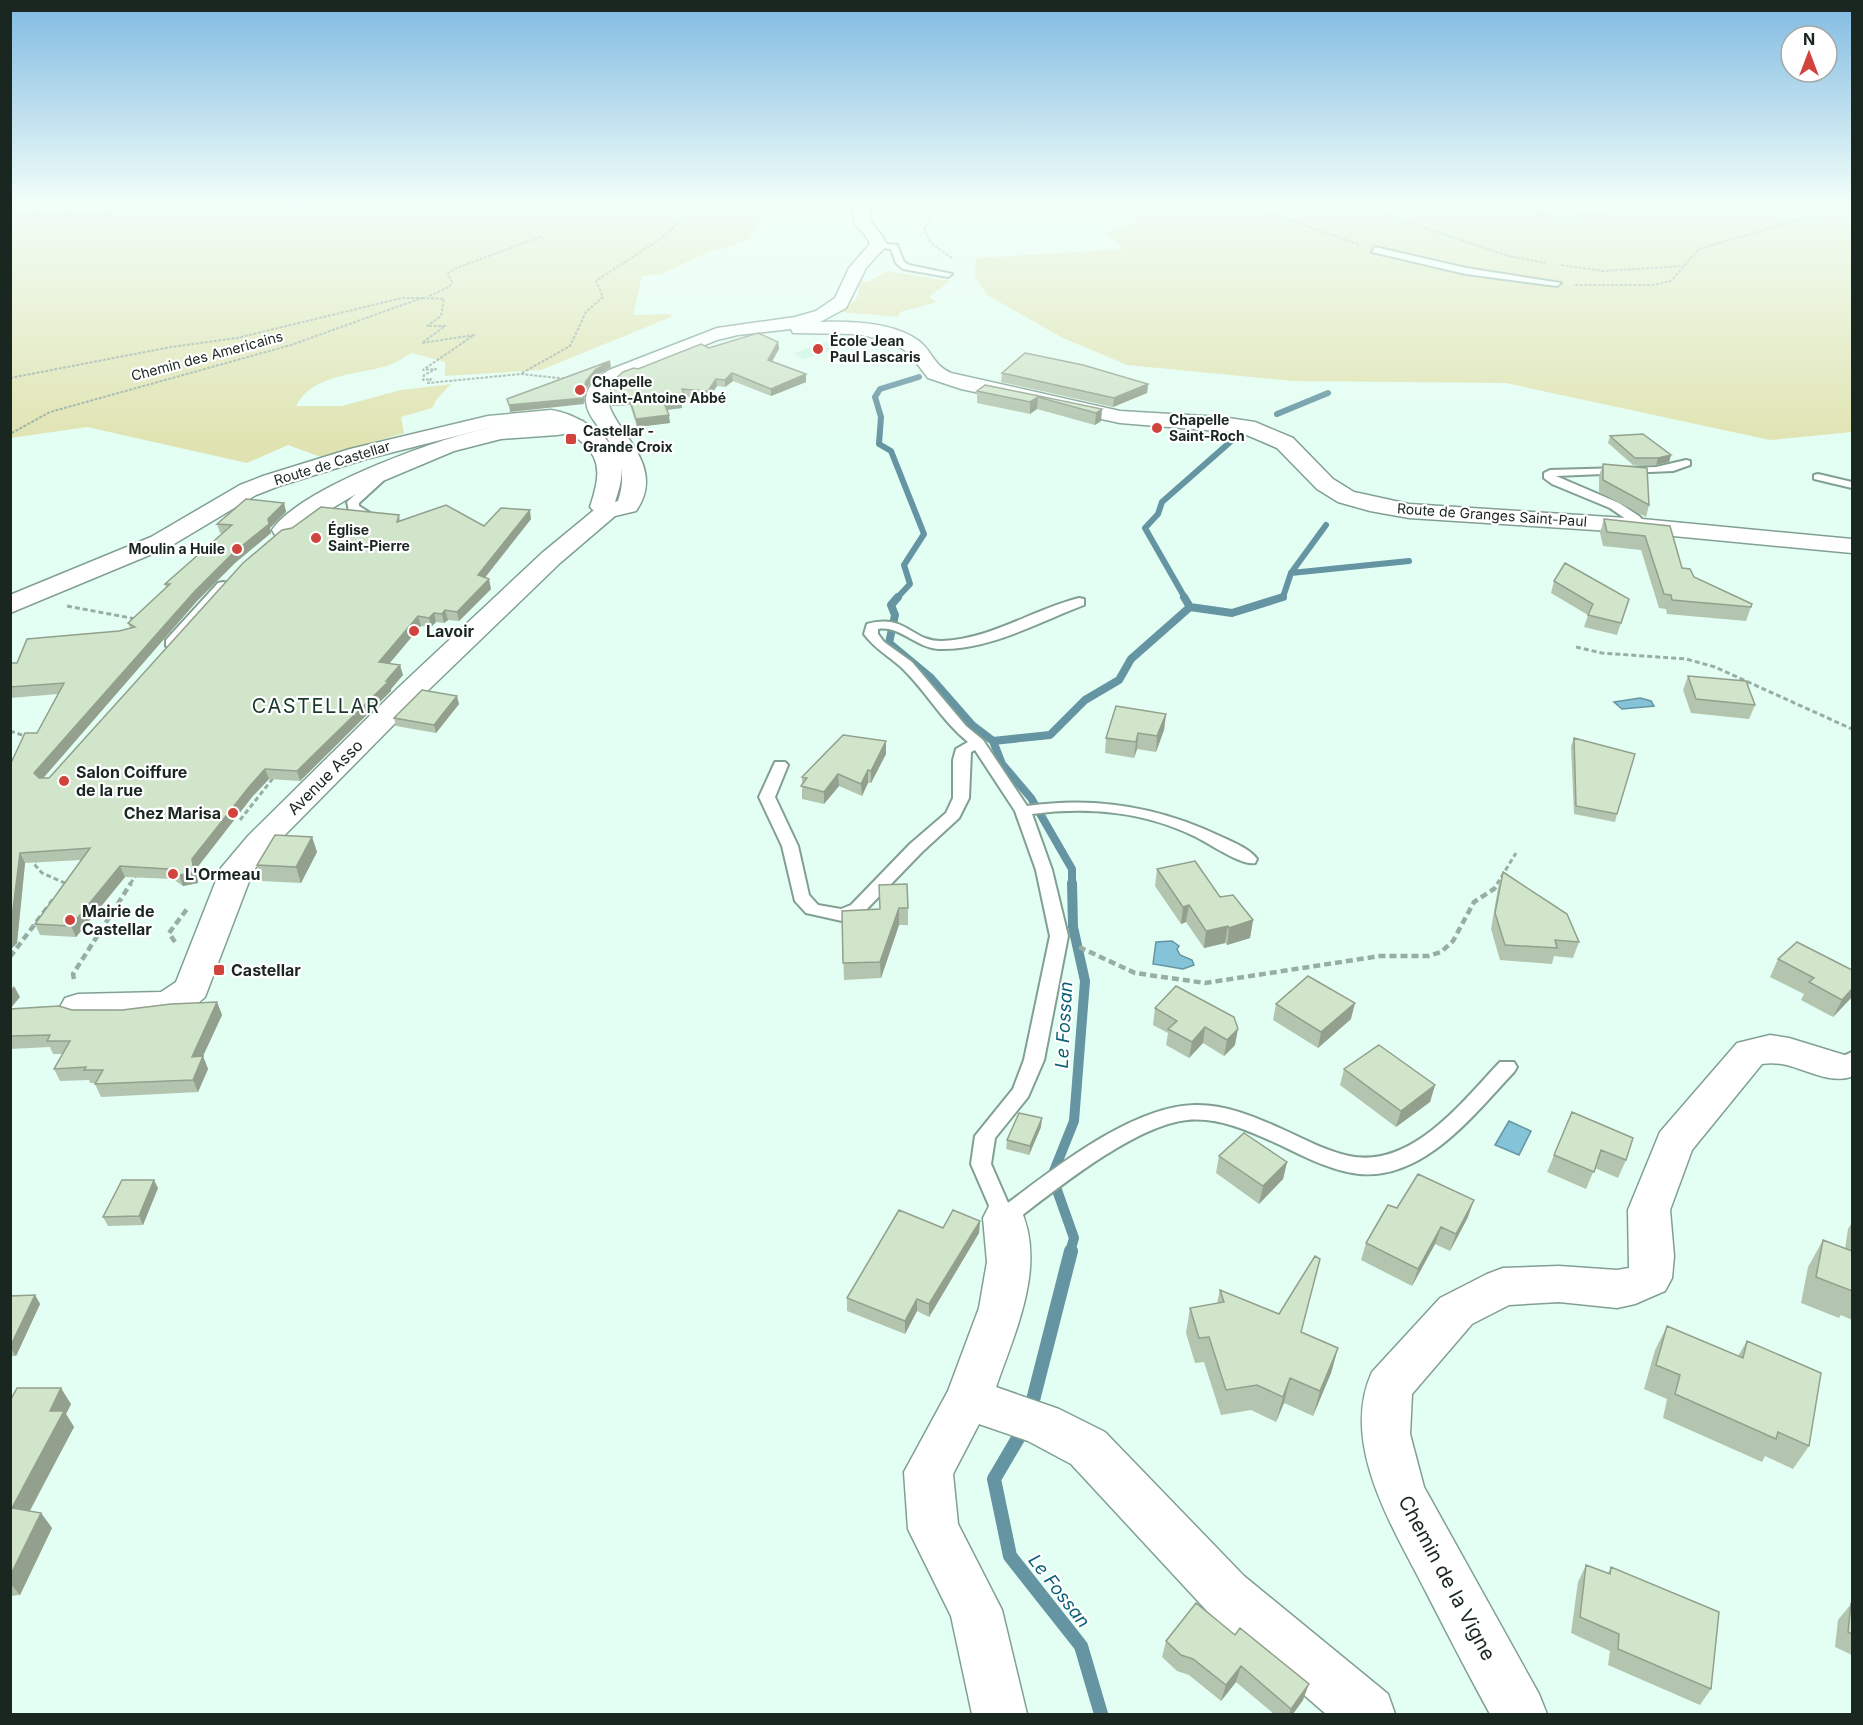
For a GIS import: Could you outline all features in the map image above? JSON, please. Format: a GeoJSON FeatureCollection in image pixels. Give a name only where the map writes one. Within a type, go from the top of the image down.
{"type":"FeatureCollection","features":[{"type":"Feature","properties":{"kind":"street"},"geometry":{"type":"LineString","coordinates":[[603,382],[616,374],[701,340],[747,327],[788,324],[835,308],[844,299],[850,282]]}},
{"type":"Feature","properties":{"kind":"street","name":"Route de Granges Saint-Paul"},"geometry":{"type":"LineString","coordinates":[[747,327],[760,331],[830,328],[873,332],[908,342],[920,352],[928,368],[937,375],[961,383],[1120,417],[1222,423],[1247,427],[1285,443],[1325,484],[1346,497],[1370,504],[1409,511],[1642,526],[1852,546]]}},
{"type":"Feature","properties":{"kind":"street","name":"Avenue Asso"},"geometry":{"type":"LineString","coordinates":[[78,1007],[165,1005],[182,998],[192,988],[238,868],[259,843],[409,693],[551,558],[606,511],[627,506],[632,498],[632,467],[619,437],[599,411],[596,396],[603,382]]}},
{"type":"Feature","properties":{"kind":"street","name":"Route de Castellar"},"geometry":{"type":"LineString","coordinates":[[19,601],[113,564],[160,542],[248,490],[271,481],[389,446],[488,422],[551,416],[564,418],[590,437],[608,459],[610,481],[602,507],[606,511]]}},
{"type":"Feature","properties":{"kind":"street"},"geometry":{"type":"LineString","coordinates":[[280,534],[306,511],[378,475],[467,439],[523,429],[557,429],[575,426]]}},
{"type":"Feature","properties":{"kind":"street","name":"Chemin de la Vigne"},"geometry":{"type":"LineString","coordinates":[[1519,1714],[1401,1493],[1386,1434],[1389,1386],[1456,1311],[1503,1287],[1559,1284],[1617,1289],[1635,1286],[1650,1278],[1652,1256],[1649,1210],[1674,1143],[1750,1053],[1770,1049],[1845,1063]]}},
{"type":"Feature","properties":{"kind":"street"},"geometry":{"type":"LineString","coordinates":[[999,1714],[976,1610],[933,1529],[928,1498],[928,1472],[968,1399],[1001,1308],[1009,1262],[1004,1218]]}},
{"type":"Feature","properties":{"kind":"street"},"geometry":{"type":"LineString","coordinates":[[968,1399],[1042,1424],[1088,1448],[1226,1594],[1368,1714]]}},
{"type":"Feature","properties":{"kind":"lane"},"geometry":{"type":"LineString","coordinates":[[1553,282],[1557,283]]}},
{"type":"Feature","properties":{"kind":"lane"},"geometry":{"type":"LineString","coordinates":[[1642,526],[1637,519],[1600,499],[1556,482],[1550,473],[1656,470],[1673,468],[1686,463]]}},
{"type":"Feature","properties":{"kind":"lane"},"geometry":{"type":"LineString","coordinates":[[364,513],[353,508],[353,502],[377,482],[378,475]]}},
{"type":"Feature","properties":{"kind":"lane"},"geometry":{"type":"LineString","coordinates":[[1818,477],[1852,485]]}},
{"type":"Feature","properties":{"kind":"lane"},"geometry":{"type":"LineString","coordinates":[[162,654],[233,575]]}},
{"type":"Feature","properties":{"kind":"lane"},"geometry":{"type":"LineString","coordinates":[[1079,602],[987,639],[937,645],[922,643],[891,625],[872,627],[871,634],[879,645],[907,665],[961,729],[978,743],[1023,811],[1044,870],[1059,936],[1034,1060],[1021,1092],[985,1136],[981,1164],[1004,1218],[1045,1186],[1121,1139],[1164,1118],[1185,1113],[1240,1119],[1331,1159],[1361,1166],[1386,1165],[1407,1158],[1454,1122],[1507,1067]]}},
{"type":"Feature","properties":{"kind":"lane"},"geometry":{"type":"LineString","coordinates":[[780,765],[767,797],[790,846],[801,897],[812,909],[842,915],[857,909],[916,848],[953,815],[961,798],[961,760],[964,749],[978,743]]}},
{"type":"Feature","properties":{"kind":"lane"},"geometry":{"type":"LineString","coordinates":[[1023,811],[1041,807],[1081,807],[1119,808],[1143,812],[1211,835],[1250,859]]}},
{"type":"Feature","properties":{"kind":"path"},"geometry":{"type":"LineString","coordinates":[[422,298],[449,287],[452,282]]}},
{"type":"Feature","properties":{"kind":"path"},"geometry":{"type":"LineString","coordinates":[[521,374],[570,346],[586,312],[603,297],[597,282]]}},
{"type":"Feature","properties":{"kind":"path"},"geometry":{"type":"LineString","coordinates":[[1557,283],[1653,285],[1664,282]]}},
{"type":"Feature","properties":{"kind":"path","name":"Chemin des Americains"},"geometry":{"type":"LineString","coordinates":[[10,378],[171,347],[237,338],[402,297],[422,298]]}},
{"type":"Feature","properties":{"kind":"path"},"geometry":{"type":"LineString","coordinates":[[422,298],[444,299],[441,316],[427,326],[445,326],[422,344],[474,335],[423,370],[436,369],[424,375],[423,380],[431,379],[428,383],[521,374],[568,379],[583,377],[603,382]]}},
{"type":"Feature","properties":{"kind":"path","name":"Chemin des Americains"},"geometry":{"type":"LineString","coordinates":[[10,434],[50,412],[136,386],[291,345],[422,298]]}},
{"type":"Feature","properties":{"kind":"path"},"geometry":{"type":"LineString","coordinates":[[19,601],[60,602],[71,609],[140,620],[133,629]]}},
{"type":"Feature","properties":{"kind":"path"},"geometry":{"type":"LineString","coordinates":[[1576,647],[1602,653],[1686,658],[1715,667],[1852,729]]}},
{"type":"Feature","properties":{"kind":"path"},"geometry":{"type":"LineString","coordinates":[[10,731],[28,737],[24,747]]}},
{"type":"Feature","properties":{"kind":"path"},"geometry":{"type":"LineString","coordinates":[[1059,936],[1115,966],[1135,973],[1205,983],[1380,956],[1428,956],[1441,951],[1453,941],[1474,902],[1494,889],[1516,853]]}},
{"type":"Feature","properties":{"kind":"path"},"geometry":{"type":"LineString","coordinates":[[40,856],[34,864],[42,873],[69,885],[63,890]]}},
{"type":"Feature","properties":{"kind":"path"},"geometry":{"type":"LineString","coordinates":[[78,1007],[73,974],[140,869]]}},
{"type":"Feature","properties":{"kind":"path"},"geometry":{"type":"LineString","coordinates":[[116,886],[128,886]]}},
{"type":"Feature","properties":{"kind":"path"},"geometry":{"type":"LineString","coordinates":[[10,957],[50,902],[57,896]]}},
{"type":"Feature","properties":{"kind":"shaded area"},"geometry":{"type":"Polygon","coordinates":[[[11,282],[640,282],[633,315],[672,314],[671,317],[541,370],[445,376],[445,362],[412,353],[387,366],[336,377],[303,395],[296,406],[342,406],[401,390],[451,384],[436,400],[432,408],[401,417],[404,433],[321,457],[288,445],[247,463],[87,427],[11,438],[11,282]]]}},
{"type":"Feature","properties":{"kind":"shaded area"},"geometry":{"type":"Polygon","coordinates":[[[861,282],[948,282],[929,297],[937,302],[900,312],[898,317],[842,312],[856,300],[861,282]]]}},
{"type":"Feature","properties":{"kind":"shaded area"},"geometry":{"type":"Polygon","coordinates":[[[979,282],[1852,282],[1852,432],[1770,440],[1506,383],[1292,381],[1127,365],[1063,338],[987,295],[979,282]]]}},
{"type":"Feature","properties":{"kind":"shaded area","name":"École Jean Paul Lascaris"},"geometry":{"type":"Polygon","coordinates":[[[849,335],[862,340],[804,359],[793,353],[849,335]]]}},
{"type":"Feature","properties":{"kind":"water"},"geometry":{"type":"Polygon","coordinates":[[[1640,698],[1651,701],[1654,706],[1622,709],[1614,702],[1640,698]]]}},
{"type":"Feature","properties":{"kind":"water"},"geometry":{"type":"Polygon","coordinates":[[[1172,941],[1179,946],[1177,949],[1180,955],[1192,960],[1194,965],[1183,969],[1153,964],[1156,942],[1172,941]]]}},
{"type":"Feature","properties":{"kind":"water"},"geometry":{"type":"Polygon","coordinates":[[[1509,1121],[1531,1131],[1519,1155],[1495,1145],[1509,1121]]]}},
{"type":"Feature","properties":{"kind":"building"},"geometry":{"type":"Polygon","coordinates":[[[758,333],[778,342],[768,360],[806,374],[771,389],[732,373],[725,380],[716,379],[708,391],[682,389],[685,396],[680,397],[681,400],[664,403],[669,415],[636,419],[629,397],[611,399],[610,384],[623,372],[638,369],[701,344],[709,348],[758,333]]]}},
{"type":"Feature","properties":{"kind":"building"},"geometry":{"type":"Polygon","coordinates":[[[1025,353],[1083,365],[1148,384],[1114,398],[1002,373],[1025,353]]]}},
{"type":"Feature","properties":{"kind":"building"},"geometry":{"type":"Polygon","coordinates":[[[610,361],[595,370],[586,381],[583,391],[584,402],[583,398],[509,405],[507,399],[610,361]]]}},
{"type":"Feature","properties":{"kind":"building"},"geometry":{"type":"Polygon","coordinates":[[[985,385],[1102,409],[1096,413],[1038,397],[1030,402],[977,391],[985,385]]]}},
{"type":"Feature","properties":{"kind":"building"},"geometry":{"type":"Polygon","coordinates":[[[1643,434],[1671,455],[1658,458],[1635,458],[1610,436],[1643,434]]]}},
{"type":"Feature","properties":{"kind":"building"},"geometry":{"type":"Polygon","coordinates":[[[1603,464],[1647,468],[1649,505],[1603,480],[1603,464]]]}},
{"type":"Feature","properties":{"kind":"building"},"geometry":{"type":"Polygon","coordinates":[[[246,499],[284,503],[268,519],[269,524],[232,554],[194,592],[34,773],[39,778],[49,778],[243,563],[282,530],[292,528],[321,507],[399,515],[397,522],[446,505],[484,526],[501,508],[530,510],[478,575],[489,579],[457,612],[445,610],[442,614],[434,613],[429,618],[418,616],[379,662],[400,665],[386,681],[389,681],[297,771],[265,769],[192,859],[194,873],[179,875],[168,869],[120,866],[71,926],[35,924],[90,848],[20,853],[10,933],[10,765],[25,733],[37,733],[64,683],[10,687],[10,663],[17,663],[27,639],[119,631],[135,627],[128,623],[170,584],[165,584],[232,525],[217,524],[246,499]]]}},
{"type":"Feature","properties":{"kind":"building"},"geometry":{"type":"Polygon","coordinates":[[[1604,519],[1670,526],[1682,568],[1690,569],[1694,577],[1752,604],[1751,607],[1672,600],[1671,595],[1664,594],[1645,536],[1607,532],[1604,519]]]}},
{"type":"Feature","properties":{"kind":"building"},"geometry":{"type":"Polygon","coordinates":[[[1565,563],[1629,599],[1621,623],[1588,615],[1593,604],[1554,581],[1565,563]]]}},
{"type":"Feature","properties":{"kind":"building"},"geometry":{"type":"Polygon","coordinates":[[[1688,676],[1746,681],[1755,705],[1696,699],[1688,676]]]}},
{"type":"Feature","properties":{"kind":"building"},"geometry":{"type":"Polygon","coordinates":[[[422,690],[457,696],[434,725],[394,718],[422,690]]]}},
{"type":"Feature","properties":{"kind":"building"},"geometry":{"type":"Polygon","coordinates":[[[1116,706],[1166,714],[1157,736],[1138,733],[1136,742],[1106,738],[1116,706]]]}},
{"type":"Feature","properties":{"kind":"building"},"geometry":{"type":"Polygon","coordinates":[[[843,735],[886,741],[871,771],[868,770],[861,784],[838,774],[824,792],[801,786],[807,778],[802,777],[843,735]]]}},
{"type":"Feature","properties":{"kind":"building"},"geometry":{"type":"Polygon","coordinates":[[[1574,738],[1635,754],[1617,814],[1576,806],[1574,738]]]}},
{"type":"Feature","properties":{"kind":"building"},"geometry":{"type":"Polygon","coordinates":[[[275,835],[312,837],[296,867],[257,865],[275,835]]]}},
{"type":"Feature","properties":{"kind":"building"},"geometry":{"type":"Polygon","coordinates":[[[1195,861],[1220,897],[1233,895],[1253,920],[1229,928],[1228,926],[1206,931],[1189,905],[1183,907],[1157,869],[1195,861]]]}},
{"type":"Feature","properties":{"kind":"building"},"geometry":{"type":"Polygon","coordinates":[[[1503,872],[1567,914],[1579,942],[1555,940],[1557,948],[1505,945],[1495,913],[1503,872]]]}},
{"type":"Feature","properties":{"kind":"building"},"geometry":{"type":"Polygon","coordinates":[[[907,884],[908,908],[899,908],[880,962],[843,963],[842,911],[880,909],[879,885],[907,884]]]}},
{"type":"Feature","properties":{"kind":"building"},"geometry":{"type":"Polygon","coordinates":[[[1797,942],[1852,970],[1852,989],[1842,1000],[1809,982],[1814,978],[1778,959],[1797,942]]]}},
{"type":"Feature","properties":{"kind":"building"},"geometry":{"type":"Polygon","coordinates":[[[1308,976],[1355,1003],[1321,1032],[1276,1004],[1308,976]]]}},
{"type":"Feature","properties":{"kind":"building"},"geometry":{"type":"Polygon","coordinates":[[[1176,986],[1234,1017],[1238,1029],[1227,1040],[1205,1027],[1192,1042],[1168,1029],[1177,1021],[1155,1008],[1176,986]]]}},
{"type":"Feature","properties":{"kind":"building"},"geometry":{"type":"Polygon","coordinates":[[[217,1002],[192,1057],[203,1056],[193,1080],[95,1084],[103,1070],[84,1070],[86,1067],[54,1069],[70,1041],[47,1041],[50,1035],[10,1036],[10,1009],[59,1006],[72,1010],[122,1010],[171,1004],[217,1002]]]}},
{"type":"Feature","properties":{"kind":"building"},"geometry":{"type":"Polygon","coordinates":[[[1379,1045],[1435,1085],[1401,1111],[1344,1069],[1379,1045]]]}},
{"type":"Feature","properties":{"kind":"building"},"geometry":{"type":"Polygon","coordinates":[[[1572,1112],[1633,1138],[1626,1160],[1601,1150],[1594,1172],[1554,1155],[1572,1112]]]}},
{"type":"Feature","properties":{"kind":"building"},"geometry":{"type":"Polygon","coordinates":[[[1019,1113],[1042,1118],[1030,1146],[1007,1140],[1019,1113]]]}},
{"type":"Feature","properties":{"kind":"building"},"geometry":{"type":"Polygon","coordinates":[[[1244,1133],[1287,1162],[1263,1186],[1219,1156],[1244,1133]]]}},
{"type":"Feature","properties":{"kind":"building"},"geometry":{"type":"Polygon","coordinates":[[[1418,1174],[1474,1200],[1456,1234],[1441,1227],[1418,1269],[1366,1243],[1388,1205],[1397,1208],[1418,1174]]]}},
{"type":"Feature","properties":{"kind":"building"},"geometry":{"type":"Polygon","coordinates":[[[122,1180],[154,1180],[139,1216],[103,1217],[122,1180]]]}},
{"type":"Feature","properties":{"kind":"building"},"geometry":{"type":"Polygon","coordinates":[[[899,1210],[943,1228],[953,1210],[980,1221],[929,1304],[917,1299],[905,1321],[847,1298],[899,1210]]]}},
{"type":"Feature","properties":{"kind":"building"},"geometry":{"type":"Polygon","coordinates":[[[1823,1240],[1852,1251],[1852,1291],[1816,1277],[1823,1240]]]}},
{"type":"Feature","properties":{"kind":"building"},"geometry":{"type":"Polygon","coordinates":[[[1315,1256],[1320,1259],[1301,1332],[1338,1348],[1320,1391],[1290,1378],[1283,1397],[1257,1385],[1226,1390],[1209,1337],[1199,1338],[1190,1308],[1224,1302],[1220,1290],[1279,1314],[1315,1256]]]}},
{"type":"Feature","properties":{"kind":"building"},"geometry":{"type":"Polygon","coordinates":[[[35,1295],[10,1347],[10,1296],[35,1295]]]}},
{"type":"Feature","properties":{"kind":"building"},"geometry":{"type":"Polygon","coordinates":[[[1667,1326],[1743,1358],[1747,1341],[1821,1373],[1809,1446],[1778,1432],[1776,1439],[1675,1394],[1680,1375],[1656,1365],[1667,1326]]]}},
{"type":"Feature","properties":{"kind":"building"},"geometry":{"type":"Polygon","coordinates":[[[17,1388],[61,1388],[50,1411],[64,1411],[12,1508],[41,1513],[10,1576],[10,1401],[17,1388]]]}},
{"type":"Feature","properties":{"kind":"building"},"geometry":{"type":"Polygon","coordinates":[[[1586,1565],[1610,1574],[1611,1567],[1719,1612],[1711,1689],[1618,1649],[1619,1634],[1580,1617],[1586,1565]]]}},
{"type":"Feature","properties":{"kind":"building"},"geometry":{"type":"Polygon","coordinates":[[[1196,1603],[1235,1635],[1240,1628],[1309,1684],[1291,1709],[1241,1666],[1226,1685],[1193,1659],[1181,1655],[1166,1641],[1196,1603]]]}},
{"type":"Feature","properties":{"kind":"building"},"geometry":{"type":"Polygon","coordinates":[[[1852,1605],[1852,1634],[1848,1632],[1852,1605]]]}},
{"type":"Feature","properties":{"kind":"waterway","name":"Le Fossan"},"geometry":{"type":"LineString","coordinates":[[897,598],[910,584],[904,565],[924,534],[891,451],[879,444],[881,417],[875,397],[880,389],[919,377]]}},
{"type":"Feature","properties":{"kind":"waterway"},"geometry":{"type":"LineString","coordinates":[[1277,414],[1328,393]]}},
{"type":"Feature","properties":{"kind":"waterway"},"geometry":{"type":"LineString","coordinates":[[1185,598],[1145,528],[1158,514],[1162,502],[1237,436]]}},
{"type":"Feature","properties":{"kind":"waterway"},"geometry":{"type":"LineString","coordinates":[[1291,573],[1326,525]]}},
{"type":"Feature","properties":{"kind":"waterway"},"geometry":{"type":"LineString","coordinates":[[1291,573],[1409,561]]}},
{"type":"Feature","properties":{"kind":"waterway"},"geometry":{"type":"LineString","coordinates":[[1283,597],[1291,573]]}},
{"type":"Feature","properties":{"kind":"waterway","name":"Le Fossan"},"geometry":{"type":"LineString","coordinates":[[898,597],[891,605],[895,615],[889,643],[930,677],[972,725],[993,741]]}},
{"type":"Feature","properties":{"kind":"waterway"},"geometry":{"type":"LineString","coordinates":[[1184,597],[1190,607]]}},
{"type":"Feature","properties":{"kind":"waterway"},"geometry":{"type":"LineString","coordinates":[[1190,607],[1232,613],[1283,597]]}},
{"type":"Feature","properties":{"kind":"waterway"},"geometry":{"type":"LineString","coordinates":[[1279,598],[1283,597]]}},
{"type":"Feature","properties":{"kind":"waterway"},"geometry":{"type":"LineString","coordinates":[[993,741],[1050,735],[1085,700],[1119,680],[1131,659],[1190,607]]}},
{"type":"Feature","properties":{"kind":"waterway","name":"Le Fossan"},"geometry":{"type":"LineString","coordinates":[[993,741],[1002,764],[1031,798],[1072,869],[1072,883]]}},
{"type":"Feature","properties":{"kind":"waterway","name":"Le Fossan"},"geometry":{"type":"LineString","coordinates":[[1070,1252],[1074,1238],[1052,1176],[1074,1121],[1085,981],[1073,927],[1072,883]]}},
{"type":"Feature","properties":{"kind":"waterway","name":"Le Fossan"},"geometry":{"type":"LineString","coordinates":[[1030,1412],[1071,1251]]}},
{"type":"Feature","properties":{"kind":"waterway","name":"Le Fossan"},"geometry":{"type":"LineString","coordinates":[[1024,1428],[994,1479],[1010,1556],[1081,1646],[1101,1714]]}},
{"type":"Feature","properties":{"kind":"place","name":"École Jean Paul Lascaris"},"geometry":{"type":"Point","coordinates":[818,349]}},
{"type":"Feature","properties":{"kind":"place","name":"Chapelle Saint-Antoine Abbé"},"geometry":{"type":"Point","coordinates":[580,390]}},
{"type":"Feature","properties":{"kind":"place","name":"Chapelle Saint-Roch"},"geometry":{"type":"Point","coordinates":[1157,428]}},
{"type":"Feature","properties":{"kind":"place","name":"Castellar - Grande Croix"},"geometry":{"type":"Point","coordinates":[571,439]}},
{"type":"Feature","properties":{"kind":"place","name":"Église Saint-Pierre"},"geometry":{"type":"Point","coordinates":[316,538]}},
{"type":"Feature","properties":{"kind":"place","name":"Moulin a Huile"},"geometry":{"type":"Point","coordinates":[237,549]}},
{"type":"Feature","properties":{"kind":"place","name":"Lavoir"},"geometry":{"type":"Point","coordinates":[414,631]}},
{"type":"Feature","properties":{"kind":"place","name":"Salon Coiffure de la rue"},"geometry":{"type":"Point","coordinates":[64,781]}},
{"type":"Feature","properties":{"kind":"place","name":"Chez Marisa"},"geometry":{"type":"Point","coordinates":[233,813]}},
{"type":"Feature","properties":{"kind":"place","name":"L'Ormeau"},"geometry":{"type":"Point","coordinates":[173,874]}},
{"type":"Feature","properties":{"kind":"place","name":"Mairie de Castellar"},"geometry":{"type":"Point","coordinates":[70,920]}},
{"type":"Feature","properties":{"kind":"place","name":"Castellar"},"geometry":{"type":"Point","coordinates":[219,970]}},
{"type":"Feature","properties":{"kind":"district","name":"CASTELLAR"},"geometry":{"type":"Point","coordinates":[316,706]}}]}
